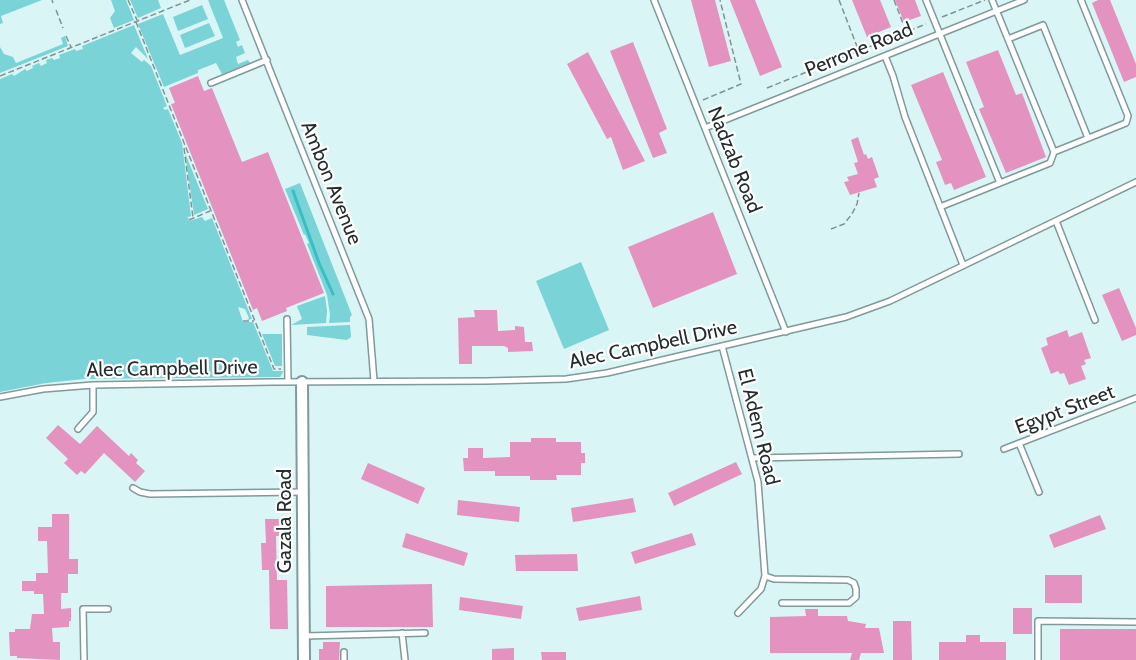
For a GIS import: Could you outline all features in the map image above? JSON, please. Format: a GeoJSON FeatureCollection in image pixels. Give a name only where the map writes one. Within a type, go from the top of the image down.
{"type":"FeatureCollection","features":[{"type":"Feature","properties":{"kind":"street","name":"Gazala Road"},"geometry":{"type":"LineString","coordinates":[[302,382],[304,660]]}},
{"type":"Feature","properties":{"kind":"lane","name":"Ambon Avenue"},"geometry":{"type":"LineString","coordinates":[[242,0],[369,319],[374,381]]}},
{"type":"Feature","properties":{"kind":"lane","name":"Nadzab Road"},"geometry":{"type":"LineString","coordinates":[[654,0],[786,332]]}},
{"type":"Feature","properties":{"kind":"lane"},"geometry":{"type":"LineString","coordinates":[[926,0],[1000,183]]}},
{"type":"Feature","properties":{"kind":"lane"},"geometry":{"type":"LineString","coordinates":[[940,207],[1050,163],[1054,152],[992,0]]}},
{"type":"Feature","properties":{"kind":"lane","name":"Perrone Road"},"geometry":{"type":"LineString","coordinates":[[705,128],[1024,0]]}},
{"type":"Feature","properties":{"kind":"lane"},"geometry":{"type":"LineString","coordinates":[[1054,152],[1126,123],[1128,116],[1081,0]]}},
{"type":"Feature","properties":{"kind":"lane"},"geometry":{"type":"LineString","coordinates":[[1008,39],[1043,25],[1088,138]]}},
{"type":"Feature","properties":{"kind":"lane"},"geometry":{"type":"LineString","coordinates":[[885,56],[905,117],[963,265]]}},
{"type":"Feature","properties":{"kind":"lane"},"geometry":{"type":"LineString","coordinates":[[211,82],[267,60]]}},
{"type":"Feature","properties":{"kind":"lane","name":"Alec Campbell Drive"},"geometry":{"type":"LineString","coordinates":[[0,397],[44,389],[93,385],[566,379],[607,374],[786,332],[846,316],[890,301],[1136,182]]}},
{"type":"Feature","properties":{"kind":"lane"},"geometry":{"type":"LineString","coordinates":[[1056,221],[1095,320]]}},
{"type":"Feature","properties":{"kind":"lane"},"geometry":{"type":"LineString","coordinates":[[287,319],[288,382]]}},
{"type":"Feature","properties":{"kind":"lane","name":"El Adem Road"},"geometry":{"type":"LineString","coordinates":[[722,346],[758,482],[765,576]]}},
{"type":"Feature","properties":{"kind":"lane"},"geometry":{"type":"LineString","coordinates":[[78,429],[93,412],[93,385]]}},
{"type":"Feature","properties":{"kind":"lane","name":"Egypt Street"},"geometry":{"type":"LineString","coordinates":[[1004,449],[1136,398]]}},
{"type":"Feature","properties":{"kind":"lane"},"geometry":{"type":"LineString","coordinates":[[1019,443],[1039,492]]}},
{"type":"Feature","properties":{"kind":"lane"},"geometry":{"type":"LineString","coordinates":[[752,458],[959,454]]}},
{"type":"Feature","properties":{"kind":"lane"},"geometry":{"type":"LineString","coordinates":[[133,488],[150,494],[303,492]]}},
{"type":"Feature","properties":{"kind":"lane"},"geometry":{"type":"LineString","coordinates":[[738,613],[761,589],[765,576],[774,579],[848,580],[854,583],[856,588],[856,597],[849,603],[782,603]]}},
{"type":"Feature","properties":{"kind":"lane"},"geometry":{"type":"LineString","coordinates":[[84,660],[83,609],[108,609]]}},
{"type":"Feature","properties":{"kind":"lane"},"geometry":{"type":"LineString","coordinates":[[1038,660],[1038,621],[1136,622]]}},
{"type":"Feature","properties":{"kind":"lane"},"geometry":{"type":"LineString","coordinates":[[402,633],[405,660]]}},
{"type":"Feature","properties":{"kind":"lane"},"geometry":{"type":"LineString","coordinates":[[304,636],[425,633]]}},
{"type":"Feature","properties":{"kind":"lane"},"geometry":{"type":"LineString","coordinates":[[344,651],[344,660]]}},
{"type":"Feature","properties":{"kind":"path"},"geometry":{"type":"LineString","coordinates":[[129,0],[274,369],[287,369]]}},
{"type":"Feature","properties":{"kind":"path"},"geometry":{"type":"LineString","coordinates":[[0,76],[190,0]]}},
{"type":"Feature","properties":{"kind":"path"},"geometry":{"type":"LineString","coordinates":[[700,101],[741,84],[720,0]]}},
{"type":"Feature","properties":{"kind":"path"},"geometry":{"type":"LineString","coordinates":[[839,0],[859,51]]}},
{"type":"Feature","properties":{"kind":"path"},"geometry":{"type":"LineString","coordinates":[[894,0],[906,32]]}},
{"type":"Feature","properties":{"kind":"path"},"geometry":{"type":"LineString","coordinates":[[767,88],[986,0]]}},
{"type":"Feature","properties":{"kind":"path"},"geometry":{"type":"LineString","coordinates":[[56,10],[63,28]]}},
{"type":"Feature","properties":{"kind":"path"},"geometry":{"type":"LineString","coordinates":[[66,36],[71,48]]}},
{"type":"Feature","properties":{"kind":"path"},"geometry":{"type":"LineString","coordinates":[[186,148],[183,149],[193,218]]}},
{"type":"Feature","properties":{"kind":"path"},"geometry":{"type":"LineString","coordinates":[[831,229],[844,224],[852,214],[857,204],[858,193]]}},
{"type":"Feature","properties":{"kind":"path"},"geometry":{"type":"LineString","coordinates":[[189,220],[211,211]]}},
{"type":"Feature","properties":{"kind":"path"},"geometry":{"type":"LineString","coordinates":[[243,321],[255,321]]}},
{"type":"Feature","properties":{"kind":"shaded area"},"geometry":{"type":"Polygon","coordinates":[[[0,0],[42,0],[1,16],[3,23],[0,24],[0,0]]]}},
{"type":"Feature","properties":{"kind":"shaded area"},"geometry":{"type":"Polygon","coordinates":[[[111,0],[126,0],[134,20],[114,28],[110,18],[115,11],[111,0]]]}},
{"type":"Feature","properties":{"kind":"shaded area"},"geometry":{"type":"Polygon","coordinates":[[[130,0],[158,0],[161,8],[138,18],[130,0]]]}},
{"type":"Feature","properties":{"kind":"shaded area"},"geometry":{"type":"Polygon","coordinates":[[[208,0],[224,0],[240,40],[236,42],[238,47],[242,45],[245,53],[236,57],[238,64],[248,60],[250,63],[222,74],[216,63],[164,87],[138,24],[163,14],[180,55],[223,38],[208,0]]]}},
{"type":"Feature","properties":{"kind":"shaded area"},"geometry":{"type":"Polygon","coordinates":[[[202,5],[208,19],[178,31],[173,17],[202,5]]]}},
{"type":"Feature","properties":{"kind":"shaded area"},"geometry":{"type":"Polygon","coordinates":[[[209,23],[215,36],[185,48],[180,35],[209,23]]]}},
{"type":"Feature","properties":{"kind":"shaded area"},"geometry":{"type":"Polygon","coordinates":[[[134,25],[148,59],[136,47],[131,53],[151,66],[167,106],[163,108],[168,109],[182,143],[191,216],[188,217],[189,221],[202,217],[205,221],[212,218],[252,319],[247,320],[249,318],[245,309],[238,307],[243,322],[253,322],[273,371],[283,371],[282,374],[280,377],[84,379],[46,383],[0,392],[0,79],[12,74],[14,76],[25,69],[27,71],[39,63],[41,66],[47,63],[46,60],[60,58],[59,55],[75,49],[76,51],[83,49],[82,46],[134,25]]]}},
{"type":"Feature","properties":{"kind":"shaded area"},"geometry":{"type":"Polygon","coordinates":[[[65,36],[68,46],[0,73],[0,47],[4,54],[13,57],[16,63],[63,44],[61,38],[65,36]]]}},
{"type":"Feature","properties":{"kind":"shaded area"},"geometry":{"type":"Polygon","coordinates":[[[185,153],[208,209],[194,215],[185,153]]]}},
{"type":"Feature","properties":{"kind":"shaded area"},"geometry":{"type":"Polygon","coordinates":[[[300,183],[352,315],[350,322],[329,323],[327,295],[307,244],[309,243],[285,189],[300,183]]]}},
{"type":"Feature","properties":{"kind":"shaded area"},"geometry":{"type":"Polygon","coordinates":[[[581,262],[609,330],[564,349],[536,281],[581,262]]]}},
{"type":"Feature","properties":{"kind":"shaded area"},"geometry":{"type":"Polygon","coordinates":[[[325,296],[326,323],[291,325],[302,319],[297,306],[325,296]]]}},
{"type":"Feature","properties":{"kind":"shaded area"},"geometry":{"type":"Polygon","coordinates":[[[350,325],[351,337],[347,340],[307,335],[307,327],[350,325]]]}},
{"type":"Feature","properties":{"kind":"shaded area"},"geometry":{"type":"Polygon","coordinates":[[[262,334],[282,334],[282,366],[275,366],[262,334]]]}},
{"type":"Feature","properties":{"kind":"building"},"geometry":{"type":"Polygon","coordinates":[[[691,0],[715,0],[731,61],[709,67],[691,0]]]}},
{"type":"Feature","properties":{"kind":"building"},"geometry":{"type":"Polygon","coordinates":[[[730,0],[755,0],[782,67],[760,76],[730,0]]]}},
{"type":"Feature","properties":{"kind":"building"},"geometry":{"type":"Polygon","coordinates":[[[852,0],[880,0],[891,27],[867,37],[852,0]]]}},
{"type":"Feature","properties":{"kind":"building"},"geometry":{"type":"Polygon","coordinates":[[[895,0],[915,0],[921,16],[904,22],[895,0]]]}},
{"type":"Feature","properties":{"kind":"building"},"geometry":{"type":"Polygon","coordinates":[[[1098,0],[1110,0],[1136,64],[1136,77],[1124,82],[1092,3],[1098,0]]]}},
{"type":"Feature","properties":{"kind":"building"},"geometry":{"type":"Polygon","coordinates":[[[633,42],[667,129],[659,133],[667,153],[653,158],[610,51],[633,42]]]}},
{"type":"Feature","properties":{"kind":"building"},"geometry":{"type":"Polygon","coordinates":[[[998,50],[1016,95],[1022,93],[1046,157],[1006,173],[979,109],[984,107],[966,62],[998,50]]]}},
{"type":"Feature","properties":{"kind":"building"},"geometry":{"type":"Polygon","coordinates":[[[588,52],[645,161],[623,170],[611,137],[607,139],[567,64],[588,52]]]}},
{"type":"Feature","properties":{"kind":"building"},"geometry":{"type":"Polygon","coordinates":[[[943,72],[986,177],[954,190],[951,183],[945,185],[936,162],[942,160],[911,85],[943,72]]]}},
{"type":"Feature","properties":{"kind":"building"},"geometry":{"type":"Polygon","coordinates":[[[198,76],[204,91],[212,88],[242,162],[268,152],[324,293],[286,308],[287,311],[262,321],[257,308],[253,310],[171,104],[175,103],[169,88],[198,76]]]}},
{"type":"Feature","properties":{"kind":"building"},"geometry":{"type":"Polygon","coordinates":[[[858,137],[864,155],[866,154],[868,159],[872,157],[879,177],[874,179],[877,187],[850,195],[844,182],[849,181],[847,177],[858,174],[854,163],[858,162],[851,140],[858,137]]]}},
{"type":"Feature","properties":{"kind":"building"},"geometry":{"type":"Polygon","coordinates":[[[713,212],[737,274],[653,308],[628,247],[713,212]]]}},
{"type":"Feature","properties":{"kind":"building"},"geometry":{"type":"Polygon","coordinates":[[[1119,288],[1136,328],[1136,335],[1122,341],[1102,295],[1119,288]]]}},
{"type":"Feature","properties":{"kind":"building"},"geometry":{"type":"Polygon","coordinates":[[[474,310],[497,310],[498,331],[515,330],[515,326],[524,327],[525,342],[532,342],[533,351],[508,352],[508,348],[504,346],[472,346],[472,364],[459,364],[458,318],[475,317],[474,310]]]}},
{"type":"Feature","properties":{"kind":"building"},"geometry":{"type":"Polygon","coordinates":[[[1067,330],[1069,337],[1082,332],[1091,358],[1084,360],[1086,364],[1081,366],[1086,379],[1069,385],[1064,373],[1060,374],[1058,371],[1051,374],[1041,348],[1048,345],[1046,338],[1067,330]]]}},
{"type":"Feature","properties":{"kind":"building"},"geometry":{"type":"Polygon","coordinates":[[[58,425],[80,444],[97,426],[129,456],[131,453],[138,460],[136,463],[145,471],[135,482],[104,453],[85,474],[81,471],[77,475],[64,463],[68,459],[46,438],[58,425]]]}},
{"type":"Feature","properties":{"kind":"building"},"geometry":{"type":"Polygon","coordinates":[[[531,438],[556,438],[556,442],[581,442],[581,453],[585,453],[585,463],[581,463],[581,475],[556,475],[557,480],[530,480],[530,476],[495,476],[495,471],[464,471],[463,458],[468,458],[468,448],[483,448],[483,458],[510,457],[510,442],[531,442],[531,438]]]}},
{"type":"Feature","properties":{"kind":"building"},"geometry":{"type":"Polygon","coordinates":[[[736,462],[742,474],[674,506],[668,493],[736,462]]]}},
{"type":"Feature","properties":{"kind":"building"},"geometry":{"type":"Polygon","coordinates":[[[368,463],[425,488],[418,504],[361,479],[368,463]]]}},
{"type":"Feature","properties":{"kind":"building"},"geometry":{"type":"Polygon","coordinates":[[[633,498],[636,512],[573,522],[571,508],[633,498]]]}},
{"type":"Feature","properties":{"kind":"building"},"geometry":{"type":"Polygon","coordinates":[[[458,500],[520,507],[519,522],[457,515],[458,500]]]}},
{"type":"Feature","properties":{"kind":"building"},"geometry":{"type":"Polygon","coordinates":[[[52,514],[69,514],[69,559],[78,559],[78,574],[68,574],[68,593],[61,593],[61,609],[71,608],[71,621],[69,621],[69,627],[52,628],[53,642],[60,642],[60,660],[17,658],[17,656],[10,656],[9,632],[15,632],[15,629],[30,629],[32,614],[44,614],[43,594],[22,591],[22,581],[36,581],[36,573],[48,573],[47,541],[38,541],[38,527],[52,527],[52,514]]]}},
{"type":"Feature","properties":{"kind":"building"},"geometry":{"type":"Polygon","coordinates":[[[1100,515],[1106,529],[1054,548],[1049,535],[1100,515]]]}},
{"type":"Feature","properties":{"kind":"building"},"geometry":{"type":"Polygon","coordinates":[[[265,519],[279,519],[279,536],[276,536],[277,580],[287,580],[288,629],[270,629],[269,570],[262,570],[261,543],[266,543],[265,519]]]}},
{"type":"Feature","properties":{"kind":"building"},"geometry":{"type":"Polygon","coordinates":[[[406,533],[468,553],[464,566],[402,547],[406,533]]]}},
{"type":"Feature","properties":{"kind":"building"},"geometry":{"type":"Polygon","coordinates":[[[692,533],[696,545],[635,564],[631,552],[692,533]]]}},
{"type":"Feature","properties":{"kind":"building"},"geometry":{"type":"Polygon","coordinates":[[[577,554],[578,571],[516,571],[515,555],[577,554]]]}},
{"type":"Feature","properties":{"kind":"building"},"geometry":{"type":"Polygon","coordinates":[[[1045,575],[1082,575],[1082,603],[1045,603],[1045,575]]]}},
{"type":"Feature","properties":{"kind":"building"},"geometry":{"type":"Polygon","coordinates":[[[432,584],[433,627],[326,627],[326,586],[432,584]]]}},
{"type":"Feature","properties":{"kind":"building"},"geometry":{"type":"Polygon","coordinates":[[[640,596],[642,610],[579,621],[576,608],[640,596]]]}},
{"type":"Feature","properties":{"kind":"building"},"geometry":{"type":"Polygon","coordinates":[[[460,597],[523,606],[521,619],[459,610],[460,597]]]}},
{"type":"Feature","properties":{"kind":"building"},"geometry":{"type":"Polygon","coordinates":[[[1013,608],[1032,608],[1032,634],[1013,634],[1013,608]]]}},
{"type":"Feature","properties":{"kind":"building"},"geometry":{"type":"Polygon","coordinates":[[[805,609],[818,609],[818,616],[847,616],[848,621],[866,624],[865,628],[879,628],[884,653],[861,653],[859,660],[850,660],[852,653],[770,653],[770,617],[806,616],[805,609]]]}},
{"type":"Feature","properties":{"kind":"building"},"geometry":{"type":"Polygon","coordinates":[[[893,621],[911,621],[912,660],[893,660],[893,621]]]}},
{"type":"Feature","properties":{"kind":"building"},"geometry":{"type":"Polygon","coordinates":[[[1060,629],[1136,629],[1136,660],[1060,660],[1060,629]]]}},
{"type":"Feature","properties":{"kind":"building"},"geometry":{"type":"Polygon","coordinates":[[[966,635],[980,635],[980,642],[1006,642],[1006,660],[939,660],[939,642],[966,642],[966,635]]]}},
{"type":"Feature","properties":{"kind":"building"},"geometry":{"type":"Polygon","coordinates":[[[323,642],[340,642],[339,660],[319,660],[319,649],[323,649],[323,642]]]}},
{"type":"Feature","properties":{"kind":"building"},"geometry":{"type":"Polygon","coordinates":[[[514,648],[514,660],[492,660],[492,649],[514,648]]]}},
{"type":"Feature","properties":{"kind":"building"},"geometry":{"type":"Polygon","coordinates":[[[541,652],[566,652],[566,660],[542,660],[541,652]]]}},
{"type":"Feature","properties":{"kind":"waterway"},"geometry":{"type":"LineString","coordinates":[[293,191],[319,263],[333,294]]}}]}
